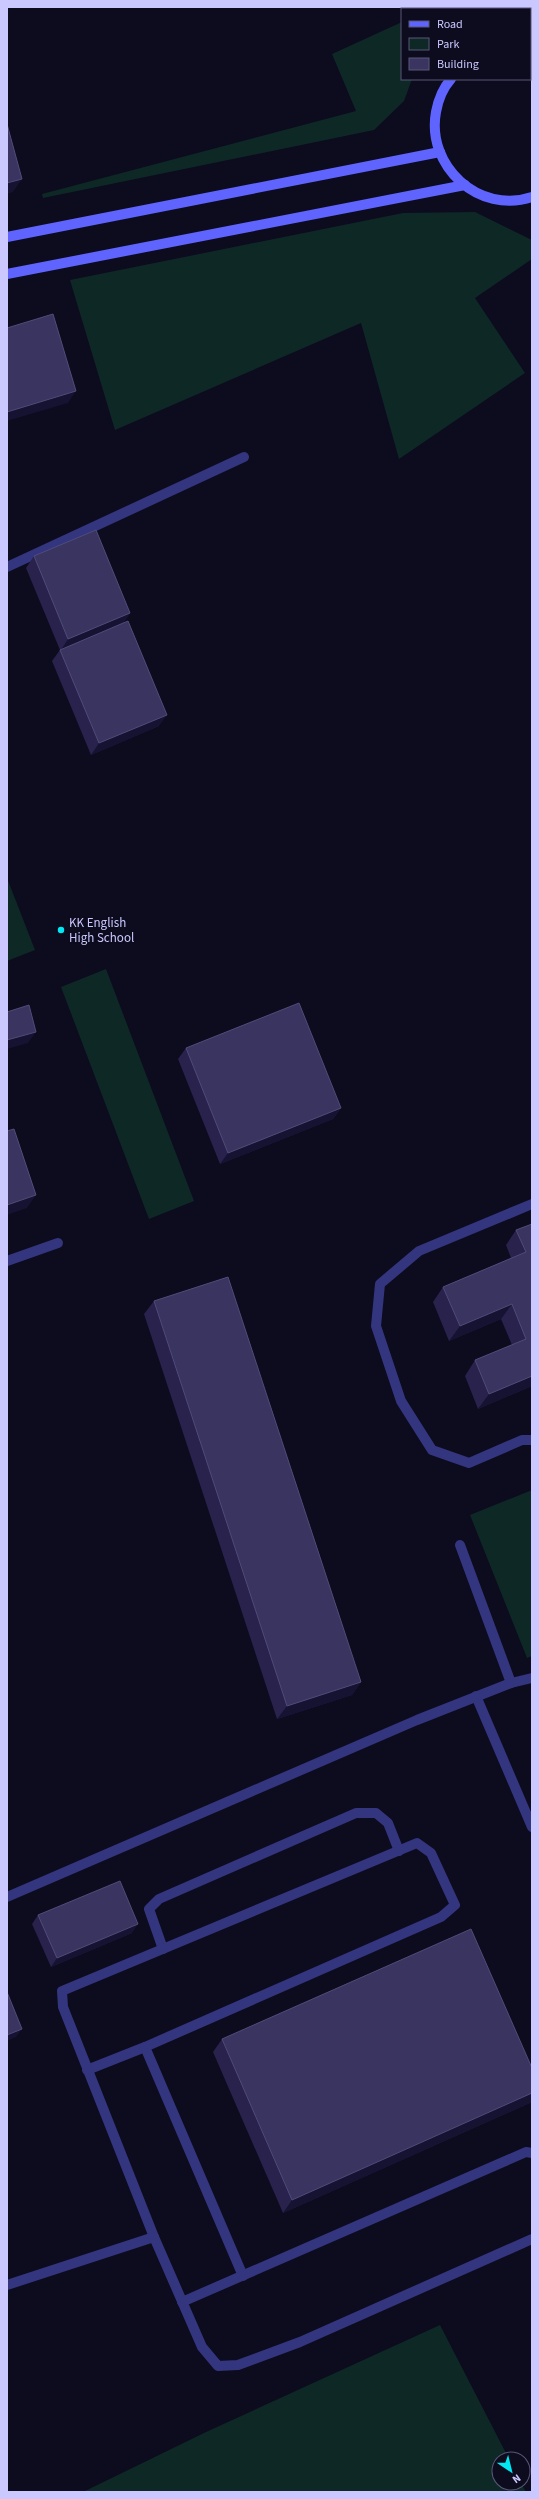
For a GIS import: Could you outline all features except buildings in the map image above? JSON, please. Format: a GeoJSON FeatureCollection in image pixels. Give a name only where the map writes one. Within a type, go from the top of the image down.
{"type":"FeatureCollection","features":[{"type":"Feature","properties":{"kind":"street"},"geometry":{"type":"LineString","coordinates":[[450,80],[438,101],[434,122],[436,142],[451,172],[465,185],[490,198],[510,201],[532,198]]}},
{"type":"Feature","properties":{"kind":"street"},"geometry":{"type":"LineString","coordinates":[[7,237],[440,152]]}},
{"type":"Feature","properties":{"kind":"street"},"geometry":{"type":"LineString","coordinates":[[7,274],[465,185]]}},
{"type":"Feature","properties":{"kind":"street"},"geometry":{"type":"LineString","coordinates":[[7,567],[244,458]]}},
{"type":"Feature","properties":{"kind":"street"},"geometry":{"type":"LineString","coordinates":[[532,1204],[419,1251],[380,1284],[376,1326],[401,1401],[432,1450],[469,1462],[522,1440],[532,1440]]}},
{"type":"Feature","properties":{"kind":"street"},"geometry":{"type":"LineString","coordinates":[[7,1261],[58,1244]]}},
{"type":"Feature","properties":{"kind":"street"},"geometry":{"type":"LineString","coordinates":[[460,1545],[511,1683]]}},
{"type":"Feature","properties":{"kind":"street"},"geometry":{"type":"LineString","coordinates":[[7,1898],[417,1720],[511,1683],[532,1678]]}},
{"type":"Feature","properties":{"kind":"street"},"geometry":{"type":"LineString","coordinates":[[476,1696],[532,1827]]}},
{"type":"Feature","properties":{"kind":"street"},"geometry":{"type":"LineString","coordinates":[[163,1948],[149,1909],[159,1899],[356,1813],[376,1813],[388,1823],[399,1851]]}},
{"type":"Feature","properties":{"kind":"street"},"geometry":{"type":"LineString","coordinates":[[88,2070],[441,1917],[454,1905],[431,1853],[417,1843],[62,1991],[63,2007],[154,2237],[182,2302],[202,2347],[218,2366],[238,2365],[300,2342],[532,2239]]}},
{"type":"Feature","properties":{"kind":"street"},"geometry":{"type":"LineString","coordinates":[[145,2046],[243,2276]]}},
{"type":"Feature","properties":{"kind":"street"},"geometry":{"type":"LineString","coordinates":[[182,2302],[526,2152],[532,2153]]}},
{"type":"Feature","properties":{"kind":"street"},"geometry":{"type":"LineString","coordinates":[[7,2285],[154,2237]]}},
{"type":"Feature","properties":{"kind":"green space"},"geometry":{"type":"Polygon","coordinates":[[[532,7],[532,21],[531,22],[531,8],[478,8],[532,7]]]}},
{"type":"Feature","properties":{"kind":"green space"},"geometry":{"type":"Polygon","coordinates":[[[401,22],[401,80],[412,80],[404,101],[374,130],[43,198],[42,194],[356,111],[332,54],[401,22]]]}},
{"type":"Feature","properties":{"kind":"green space"},"geometry":{"type":"Polygon","coordinates":[[[475,212],[532,240],[532,259],[475,298],[525,373],[399,459],[361,323],[115,430],[70,280],[403,213],[475,212]]]}},
{"type":"Feature","properties":{"kind":"green space"},"geometry":{"type":"Polygon","coordinates":[[[7,878],[35,950],[7,961],[7,878]]]}},
{"type":"Feature","properties":{"kind":"green space"},"geometry":{"type":"Polygon","coordinates":[[[106,969],[194,1201],[149,1219],[61,987],[106,969]]]}},
{"type":"Feature","properties":{"kind":"green space"},"geometry":{"type":"Polygon","coordinates":[[[532,1490],[532,1656],[527,1658],[470,1515],[532,1490]]]}},
{"type":"Feature","properties":{"kind":"green space"},"geometry":{"type":"Polygon","coordinates":[[[440,2325],[505,2451],[491,2451],[491,2491],[526,2492],[83,2492],[206,2432],[440,2325]]]}},
{"type":"Feature","properties":{"kind":"place","name":"KK English High School"},"geometry":{"type":"Point","coordinates":[61,930]}}]}
